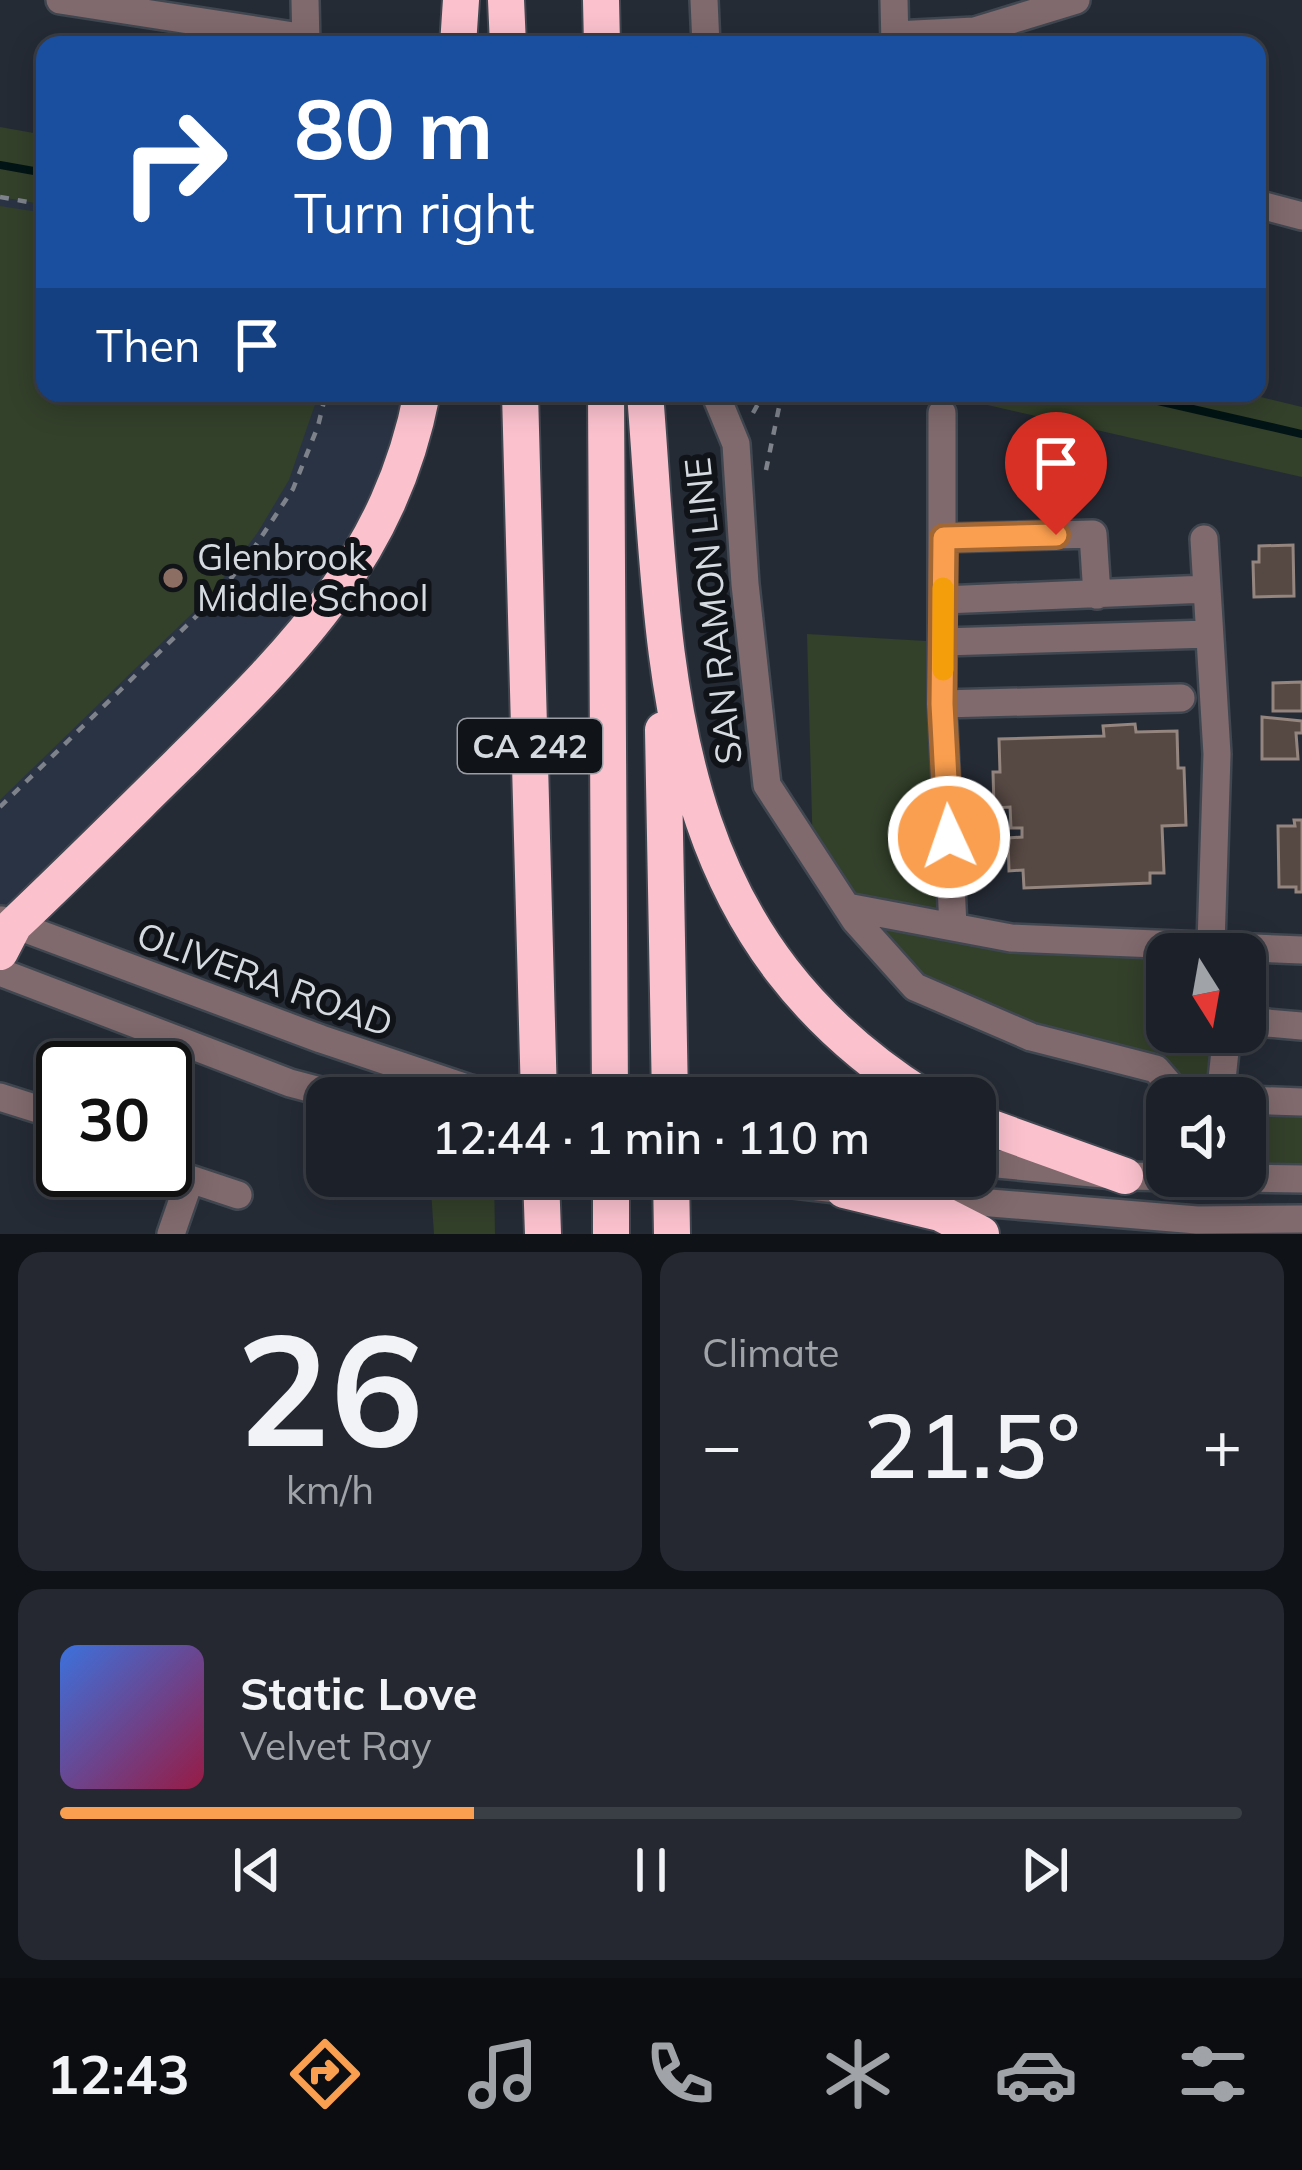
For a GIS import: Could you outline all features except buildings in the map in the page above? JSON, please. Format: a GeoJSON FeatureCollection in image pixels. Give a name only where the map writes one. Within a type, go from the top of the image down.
{"type":"FeatureCollection","features":[{"type":"Feature","properties":{"kind":"highway"},"geometry":{"type":"LineString","coordinates":[[459,36],[461,0]]}},
{"type":"Feature","properties":{"kind":"highway"},"geometry":{"type":"LineString","coordinates":[[506,0],[508,36]]}},
{"type":"Feature","properties":{"kind":"highway"},"geometry":{"type":"LineString","coordinates":[[601,0],[602,36]]}},
{"type":"Feature","properties":{"kind":"highway"},"geometry":{"type":"LineString","coordinates":[[5,932],[276,668],[324,613],[368,544],[398,477],[419,402]]}},
{"type":"Feature","properties":{"kind":"highway","name":"CA 242"},"geometry":{"type":"LineString","coordinates":[[520,402],[538,1077]]}},
{"type":"Feature","properties":{"kind":"highway","name":"CA 242"},"geometry":{"type":"LineString","coordinates":[[606,402],[610,1077]]}},
{"type":"Feature","properties":{"kind":"highway"},"geometry":{"type":"LineString","coordinates":[[646,402],[677,717],[712,851],[739,908],[778,970],[892,1077]]}},
{"type":"Feature","properties":{"kind":"highway"},"geometry":{"type":"LineString","coordinates":[[661,592],[670,1077]]}},
{"type":"Feature","properties":{"kind":"highway"},"geometry":{"type":"LineString","coordinates":[[996,1130],[1124,1176]]}},
{"type":"Feature","properties":{"kind":"highway"},"geometry":{"type":"LineString","coordinates":[[542,1197],[543,1234]]}},
{"type":"Feature","properties":{"kind":"highway"},"geometry":{"type":"LineString","coordinates":[[611,1197],[611,1234]]}},
{"type":"Feature","properties":{"kind":"highway"},"geometry":{"type":"LineString","coordinates":[[671,1197],[672,1234]]}},
{"type":"Feature","properties":{"kind":"highway"},"geometry":{"type":"LineString","coordinates":[[873,1197],[940,1213],[981,1234]]}},
{"type":"Feature","properties":{"kind":"street"},"geometry":{"type":"LineString","coordinates":[[61,0],[271,36]]}},
{"type":"Feature","properties":{"kind":"street"},"geometry":{"type":"LineString","coordinates":[[305,0],[306,36]]}},
{"type":"Feature","properties":{"kind":"street"},"geometry":{"type":"LineString","coordinates":[[704,0],[706,36]]}},
{"type":"Feature","properties":{"kind":"street"},"geometry":{"type":"LineString","coordinates":[[894,0],[895,36]]}},
{"type":"Feature","properties":{"kind":"street"},"geometry":{"type":"LineString","coordinates":[[931,36],[975,31],[1076,0]]}},
{"type":"Feature","properties":{"kind":"street"},"geometry":{"type":"LineString","coordinates":[[1266,206],[1302,216]]}},
{"type":"Feature","properties":{"kind":"street","name":"SAN RAMON LINE"},"geometry":{"type":"LineString","coordinates":[[719,402],[736,444],[767,785],[847,907],[915,987],[1031,1037],[1156,1070],[1162,1077]]}},
{"type":"Feature","properties":{"kind":"street"},"geometry":{"type":"LineString","coordinates":[[942,413],[942,704],[953,926]]}},
{"type":"Feature","properties":{"kind":"street"},"geometry":{"type":"LineString","coordinates":[[944,538],[1093,534],[1097,595]]}},
{"type":"Feature","properties":{"kind":"street"},"geometry":{"type":"LineString","coordinates":[[1204,539],[1216,754],[1211,933]]}},
{"type":"Feature","properties":{"kind":"street"},"geometry":{"type":"LineString","coordinates":[[943,600],[1207,589]]}},
{"type":"Feature","properties":{"kind":"street"},"geometry":{"type":"LineString","coordinates":[[943,642],[1209,634]]}},
{"type":"Feature","properties":{"kind":"street"},"geometry":{"type":"LineString","coordinates":[[942,704],[1181,698]]}},
{"type":"Feature","properties":{"kind":"street"},"geometry":{"type":"LineString","coordinates":[[847,907],[1011,938],[1146,942]]}},
{"type":"Feature","properties":{"kind":"street","name":"OLIVERA ROAD"},"geometry":{"type":"LineString","coordinates":[[5,932],[433,1077]]}},
{"type":"Feature","properties":{"kind":"street"},"geometry":{"type":"LineString","coordinates":[[1266,948],[1302,950]]}},
{"type":"Feature","properties":{"kind":"street"},"geometry":{"type":"LineString","coordinates":[[0,972],[306,1087]]}},
{"type":"Feature","properties":{"kind":"street"},"geometry":{"type":"LineString","coordinates":[[1266,1023],[1302,1026]]}},
{"type":"Feature","properties":{"kind":"street"},"geometry":{"type":"LineString","coordinates":[[0,1097],[36,1108]]}},
{"type":"Feature","properties":{"kind":"street"},"geometry":{"type":"LineString","coordinates":[[1266,1101],[1302,1102]]}},
{"type":"Feature","properties":{"kind":"street"},"geometry":{"type":"LineString","coordinates":[[996,1164],[1124,1176],[1302,1179]]}},
{"type":"Feature","properties":{"kind":"street"},"geometry":{"type":"LineString","coordinates":[[192,1179],[238,1195]]}},
{"type":"Feature","properties":{"kind":"street"},"geometry":{"type":"LineString","coordinates":[[171,1234],[175,1197]]}},
{"type":"Feature","properties":{"kind":"street"},"geometry":{"type":"LineString","coordinates":[[924,1197],[1177,1219],[1302,1219]]}},
{"type":"Feature","properties":{"kind":"path"},"geometry":{"type":"LineString","coordinates":[[0,197],[36,203]]}},
{"type":"Feature","properties":{"kind":"path"},"geometry":{"type":"LineString","coordinates":[[0,807],[216,597],[248,557],[293,489],[324,402]]}},
{"type":"Feature","properties":{"kind":"path"},"geometry":{"type":"LineString","coordinates":[[740,510],[760,486],[773,451],[781,402]]}},
{"type":"Feature","properties":{"kind":"shaded area","name":"Glenbrook Middle School"},"geometry":{"type":"Polygon","coordinates":[[[0,197],[36,203],[36,402],[418,402],[324,613],[0,920],[0,197]]]}},
{"type":"Feature","properties":{"kind":"green space"},"geometry":{"type":"Polygon","coordinates":[[[0,127],[36,133],[36,203],[0,197],[0,127]]]}},
{"type":"Feature","properties":{"kind":"green space"},"geometry":{"type":"Polygon","coordinates":[[[0,206],[36,212],[36,402],[316,402],[289,480],[258,532],[209,597],[0,800],[0,206]]]}},
{"type":"Feature","properties":{"kind":"green space"},"geometry":{"type":"Polygon","coordinates":[[[1266,398],[1302,407],[1302,477],[974,402],[1266,402],[1266,398]]]}},
{"type":"Feature","properties":{"kind":"green space"},"geometry":{"type":"Polygon","coordinates":[[[807,634],[943,642],[953,926],[1146,951],[1146,1053],[1215,1053],[1216,1077],[1162,1077],[1155,1069],[915,987],[813,855],[807,634]]]}},
{"type":"Feature","properties":{"kind":"green space"},"geometry":{"type":"Polygon","coordinates":[[[1266,1101],[1302,1102],[1302,1179],[1266,1177],[1266,1101]]]}},
{"type":"Feature","properties":{"kind":"green space"},"geometry":{"type":"Polygon","coordinates":[[[431,1197],[494,1197],[495,1234],[434,1234],[431,1197]]]}},
{"type":"Feature","properties":{"kind":"waterway"},"geometry":{"type":"LineString","coordinates":[[0,165],[36,171]]}},
{"type":"Feature","properties":{"kind":"waterway"},"geometry":{"type":"LineString","coordinates":[[1162,402],[1302,434]]}},
{"type":"Feature","properties":{"kind":"tunnel"},"geometry":{"type":"LineString","coordinates":[[1174,1234],[1178,1197]]}},
{"type":"Feature","properties":{"kind":"slow traffic"},"geometry":{"type":"LineString","coordinates":[[943,588],[943,670]]}},
{"type":"Feature","properties":{"kind":"place","name":"Glenbrook Middle School"},"geometry":{"type":"Point","coordinates":[173,578]}},
{"type":"Feature","properties":{"kind":"route"},"geometry":{"type":"LineString","coordinates":[[949,837],[942,704],[944,538],[1056,535]]}}]}
